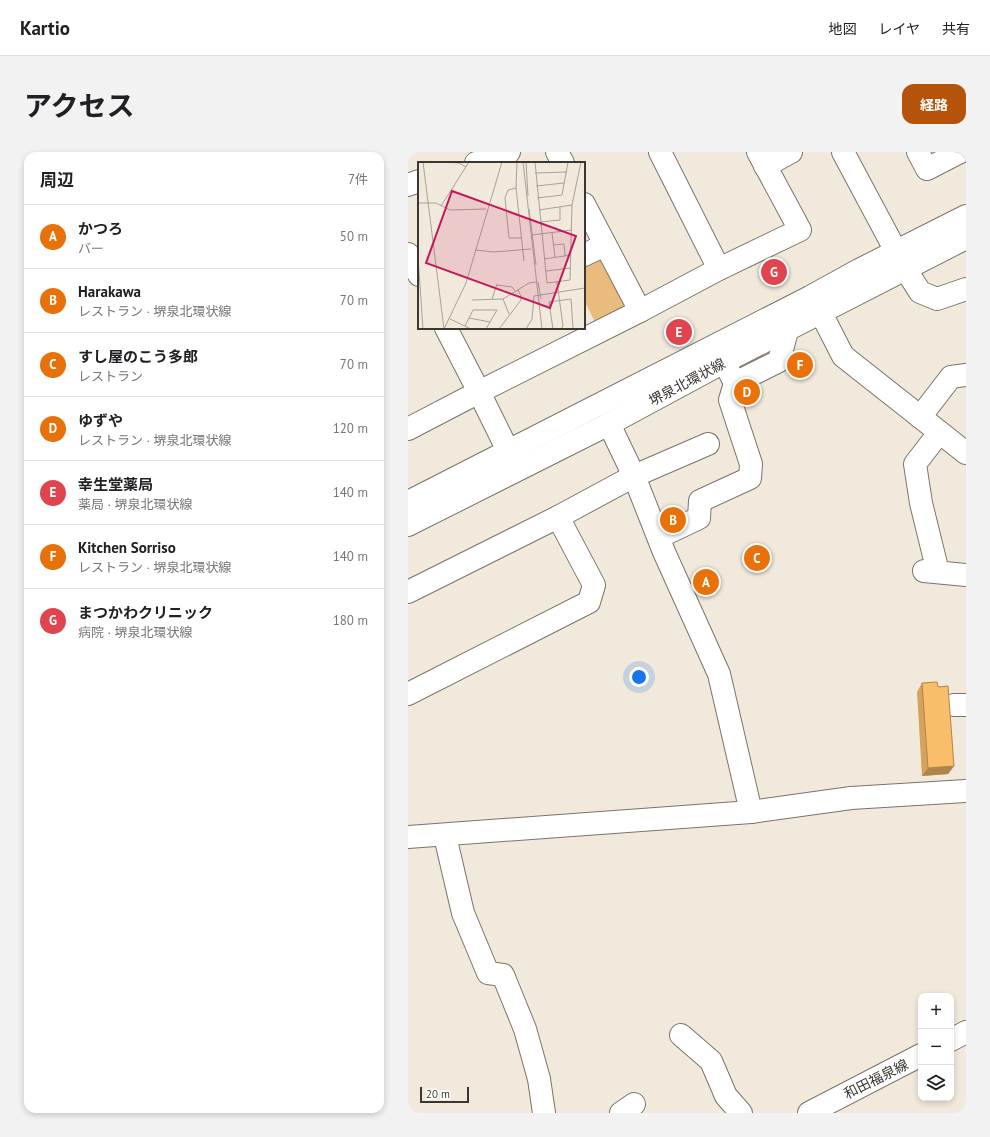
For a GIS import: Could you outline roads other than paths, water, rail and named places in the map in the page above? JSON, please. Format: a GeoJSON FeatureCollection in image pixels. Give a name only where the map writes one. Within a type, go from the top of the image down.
{"type":"FeatureCollection","features":[{"type":"Feature","properties":{"kind":"street"},"geometry":{"type":"LineString","coordinates":[[479,162],[509,152]]}},
{"type":"Feature","properties":{"kind":"street"},"geometry":{"type":"LineString","coordinates":[[557,152],[562,162]]}},
{"type":"Feature","properties":{"kind":"street"},"geometry":{"type":"LineString","coordinates":[[660,152],[719,268]]}},
{"type":"Feature","properties":{"kind":"street"},"geometry":{"type":"LineString","coordinates":[[408,429],[640,312],[719,268],[800,230],[761,159],[791,152]]}},
{"type":"Feature","properties":{"kind":"street"},"geometry":{"type":"LineString","coordinates":[[843,152],[900,261],[920,292],[937,299],[966,289]]}},
{"type":"Feature","properties":{"kind":"street"},"geometry":{"type":"LineString","coordinates":[[918,152],[927,169],[960,152]]}},
{"type":"Feature","properties":{"kind":"street"},"geometry":{"type":"LineString","coordinates":[[408,185],[418,182]]}},
{"type":"Feature","properties":{"kind":"street"},"geometry":{"type":"LineString","coordinates":[[585,206],[640,312]]}},
{"type":"Feature","properties":{"kind":"street","name":"堺泉北環状線"},"geometry":{"type":"LineString","coordinates":[[408,525],[609,424],[724,362],[821,314],[966,216]]}},
{"type":"Feature","properties":{"kind":"street","name":"堺泉北環状線"},"geometry":{"type":"LineString","coordinates":[[408,502],[810,297],[900,261],[966,238]]}},
{"type":"Feature","properties":{"kind":"street"},"geometry":{"type":"LineString","coordinates":[[585,255],[605,245]]}},
{"type":"Feature","properties":{"kind":"street"},"geometry":{"type":"LineString","coordinates":[[408,254],[418,273]]}},
{"type":"Feature","properties":{"kind":"street"},"geometry":{"type":"LineString","coordinates":[[821,314],[843,356],[966,453]]}},
{"type":"Feature","properties":{"kind":"street"},"geometry":{"type":"LineString","coordinates":[[447,329],[517,470]]}},
{"type":"Feature","properties":{"kind":"street"},"geometry":{"type":"LineString","coordinates":[[659,537],[699,518],[700,501],[750,478],[750,464],[730,400],[736,383],[779,361],[787,330]]}},
{"type":"Feature","properties":{"kind":"street"},"geometry":{"type":"LineString","coordinates":[[724,362],[736,383]]}},
{"type":"Feature","properties":{"kind":"street"},"geometry":{"type":"LineString","coordinates":[[920,417],[951,377],[966,375]]}},
{"type":"Feature","properties":{"kind":"street"},"geometry":{"type":"LineString","coordinates":[[609,424],[634,476],[664,552],[719,674],[751,812]]}},
{"type":"Feature","properties":{"kind":"street"},"geometry":{"type":"LineString","coordinates":[[939,433],[915,464],[931,572],[966,575]]}},
{"type":"Feature","properties":{"kind":"street"},"geometry":{"type":"LineString","coordinates":[[408,592],[558,517],[634,476],[708,444]]}},
{"type":"Feature","properties":{"kind":"street"},"geometry":{"type":"LineString","coordinates":[[408,694],[589,602],[594,585],[558,517]]}},
{"type":"Feature","properties":{"kind":"street"},"geometry":{"type":"LineString","coordinates":[[408,837],[445,836],[751,812],[851,798],[966,791]]}},
{"type":"Feature","properties":{"kind":"street"},"geometry":{"type":"LineString","coordinates":[[445,836],[463,913],[488,973],[503,975],[525,1029],[539,1079],[544,1113]]}},
{"type":"Feature","properties":{"kind":"street"},"geometry":{"type":"LineString","coordinates":[[954,1038],[966,1032]]}},
{"type":"Feature","properties":{"kind":"street"},"geometry":{"type":"LineString","coordinates":[[681,1034],[711,1061],[726,1096],[741,1113]]}},
{"type":"Feature","properties":{"kind":"street","name":"和田福泉線"},"geometry":{"type":"LineString","coordinates":[[809,1113],[918,1057]]}},
{"type":"Feature","properties":{"kind":"place","name":"まつかわクリニック"},"geometry":{"type":"Point","coordinates":[774,272]}},
{"type":"Feature","properties":{"kind":"place","name":"幸生堂薬局"},"geometry":{"type":"Point","coordinates":[679,332]}},
{"type":"Feature","properties":{"kind":"place","name":"Kitchen Sorriso"},"geometry":{"type":"Point","coordinates":[800,365]}},
{"type":"Feature","properties":{"kind":"place","name":"ゆずや"},"geometry":{"type":"Point","coordinates":[747,392]}},
{"type":"Feature","properties":{"kind":"place","name":"Harakawa"},"geometry":{"type":"Point","coordinates":[673,520]}},
{"type":"Feature","properties":{"kind":"place","name":"すし屋のこう多郎"},"geometry":{"type":"Point","coordinates":[757,558]}},
{"type":"Feature","properties":{"kind":"place","name":"かつろ"},"geometry":{"type":"Point","coordinates":[706,582]}}]}
